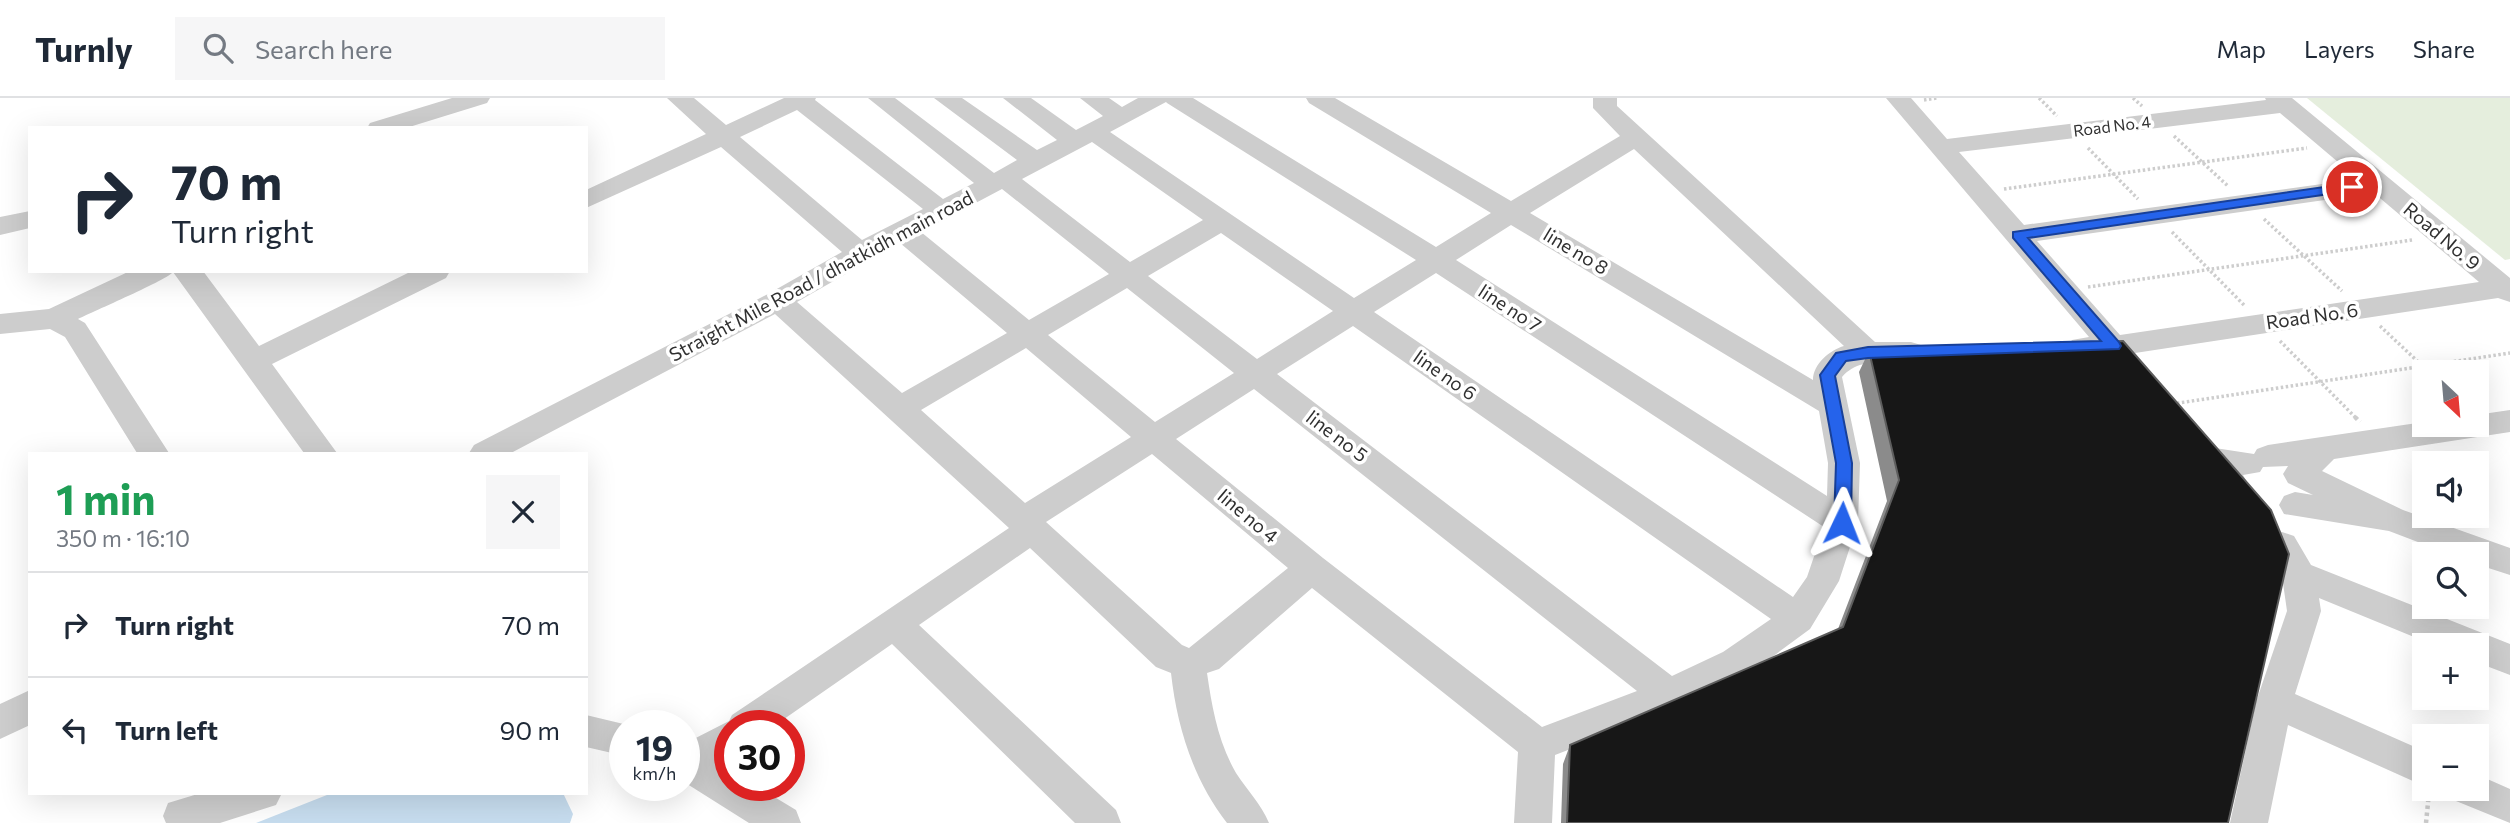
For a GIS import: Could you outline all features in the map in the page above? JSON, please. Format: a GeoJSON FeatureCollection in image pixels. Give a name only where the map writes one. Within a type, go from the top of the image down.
{"type":"FeatureCollection","features":[{"type":"Feature","properties":{"kind":"street"},"geometry":{"type":"LineString","coordinates":[[386,126],[478,98]]}},
{"type":"Feature","properties":{"kind":"street"},"geometry":{"type":"LineString","coordinates":[[679,98],[860,253]]}},
{"type":"Feature","properties":{"kind":"street","name":"line no 5"},"geometry":{"type":"LineString","coordinates":[[880,98],[1128,274],[1669,695]]}},
{"type":"Feature","properties":{"kind":"street"},"geometry":{"type":"LineString","coordinates":[[946,98],[1035,161]]}},
{"type":"Feature","properties":{"kind":"street","name":"line no 6"},"geometry":{"type":"LineString","coordinates":[[1015,98],[1084,136],[1222,221],[1798,619]]}},
{"type":"Feature","properties":{"kind":"street"},"geometry":{"type":"LineString","coordinates":[[1092,98],[1120,116]]}},
{"type":"Feature","properties":{"kind":"street","name":"line no 8"},"geometry":{"type":"LineString","coordinates":[[1318,98],[1832,405]]}},
{"type":"Feature","properties":{"kind":"street"},"geometry":{"type":"LineString","coordinates":[[1605,98],[1605,108],[1868,352]]}},
{"type":"Feature","properties":{"kind":"street"},"geometry":{"type":"LineString","coordinates":[[1898,98],[2166,405]]}},
{"type":"Feature","properties":{"kind":"street"},"geometry":{"type":"LineString","coordinates":[[588,199],[801,99],[942,211]]}},
{"type":"Feature","properties":{"kind":"street","name":"Straight Mile Road / dhatkidh main road"},"geometry":{"type":"LineString","coordinates":[[487,452],[778,301],[860,253],[1120,116],[1158,99]]}},
{"type":"Feature","properties":{"kind":"street","name":"line no 7"},"geometry":{"type":"LineString","coordinates":[[1158,99],[1438,261],[1842,523]]}},
{"type":"Feature","properties":{"kind":"street","name":"Road No. 4"},"geometry":{"type":"LineString","coordinates":[[1940,147],[2157,120],[2281,101]]}},
{"type":"Feature","properties":{"kind":"street","name":"Road No. 9"},"geometry":{"type":"LineString","coordinates":[[2281,101],[2508,290]]}},
{"type":"Feature","properties":{"kind":"street"},"geometry":{"type":"LineString","coordinates":[[768,710],[894,624],[1026,526],[1154,438],[1636,136]]}},
{"type":"Feature","properties":{"kind":"street"},"geometry":{"type":"LineString","coordinates":[[2017,235],[2379,184]]}},
{"type":"Feature","properties":{"kind":"street"},"geometry":{"type":"LineString","coordinates":[[0,226],[28,219]]}},
{"type":"Feature","properties":{"kind":"street"},"geometry":{"type":"LineString","coordinates":[[900,408],[1222,221]]}},
{"type":"Feature","properties":{"kind":"street","name":"line no 4"},"geometry":{"type":"LineString","coordinates":[[904,232],[1311,568],[1537,744]]}},
{"type":"Feature","properties":{"kind":"street"},"geometry":{"type":"LineString","coordinates":[[0,324],[54,319],[154,273]]}},
{"type":"Feature","properties":{"kind":"street"},"geometry":{"type":"LineString","coordinates":[[188,273],[320,452]]}},
{"type":"Feature","properties":{"kind":"street"},"geometry":{"type":"LineString","coordinates":[[254,361],[432,273]]}},
{"type":"Feature","properties":{"kind":"street","name":"Road No. 6"},"geometry":{"type":"LineString","coordinates":[[2048,348],[2113,346],[2508,290]]}},
{"type":"Feature","properties":{"kind":"street"},"geometry":{"type":"LineString","coordinates":[[778,301],[900,408],[1169,656],[1188,664],[1206,658],[1311,568]]}},
{"type":"Feature","properties":{"kind":"street"},"geometry":{"type":"LineString","coordinates":[[54,319],[75,330],[152,452]]}},
{"type":"Feature","properties":{"kind":"street"},"geometry":{"type":"LineString","coordinates":[[1533,823],[1537,744],[1669,695],[1736,663],[1798,619],[1822,581],[1842,523],[1844,463],[1827,375],[1842,357],[1868,352],[1944,351]]}},
{"type":"Feature","properties":{"kind":"street"},"geometry":{"type":"LineString","coordinates":[[2510,421],[2326,448],[2299,474],[2391,519],[2510,562]]}},
{"type":"Feature","properties":{"kind":"street"},"geometry":{"type":"LineString","coordinates":[[2270,509],[2326,448]]}},
{"type":"Feature","properties":{"kind":"street"},"geometry":{"type":"LineString","coordinates":[[2207,451],[2270,509],[2456,633]]}},
{"type":"Feature","properties":{"kind":"street"},"geometry":{"type":"LineString","coordinates":[[2270,509],[2391,519]]}},
{"type":"Feature","properties":{"kind":"street"},"geometry":{"type":"LineString","coordinates":[[2249,823],[2274,702],[2304,611],[2270,509]]}},
{"type":"Feature","properties":{"kind":"street"},"geometry":{"type":"LineString","coordinates":[[894,624],[1102,823]]}},
{"type":"Feature","properties":{"kind":"street"},"geometry":{"type":"LineString","coordinates":[[2489,651],[2510,660]]}},
{"type":"Feature","properties":{"kind":"street"},"geometry":{"type":"LineString","coordinates":[[1188,664],[1192,700],[1202,746],[1230,799],[1250,823]]}},
{"type":"Feature","properties":{"kind":"street"},"geometry":{"type":"LineString","coordinates":[[2274,702],[2412,764]]}},
{"type":"Feature","properties":{"kind":"street"},"geometry":{"type":"LineString","coordinates":[[0,723],[28,707]]}},
{"type":"Feature","properties":{"kind":"street"},"geometry":{"type":"LineString","coordinates":[[588,731],[609,736]]}},
{"type":"Feature","properties":{"kind":"street"},"geometry":{"type":"LineString","coordinates":[[700,770],[782,823]]}},
{"type":"Feature","properties":{"kind":"street"},"geometry":{"type":"LineString","coordinates":[[177,820],[215,795]]}},
{"type":"Feature","properties":{"kind":"street"},"geometry":{"type":"LineString","coordinates":[[177,820],[257,795]]}},
{"type":"Feature","properties":{"kind":"street"},"geometry":{"type":"LineString","coordinates":[[2489,798],[2510,807]]}},
{"type":"Feature","properties":{"kind":"path"},"geometry":{"type":"LineString","coordinates":[[2039,98],[2378,440]]}},
{"type":"Feature","properties":{"kind":"path"},"geometry":{"type":"LineString","coordinates":[[2133,98],[2417,360]]}},
{"type":"Feature","properties":{"kind":"path"},"geometry":{"type":"LineString","coordinates":[[1980,192],[2333,145]]}},
{"type":"Feature","properties":{"kind":"path"},"geometry":{"type":"LineString","coordinates":[[2065,290],[2441,236]]}},
{"type":"Feature","properties":{"kind":"path"},"geometry":{"type":"LineString","coordinates":[[2463,360],[2510,353]]}},
{"type":"Feature","properties":{"kind":"path"},"geometry":{"type":"LineString","coordinates":[[2166,405],[2412,368]]}},
{"type":"Feature","properties":{"kind":"path"},"geometry":{"type":"LineString","coordinates":[[2426,823],[2429,801]]}},
{"type":"Feature","properties":{"kind":"green space"},"geometry":{"type":"Polygon","coordinates":[[[2307,98],[2510,98],[2510,259],[2505,260],[2307,98]]]}},
{"type":"Feature","properties":{"kind":"water"},"geometry":{"type":"Polygon","coordinates":[[[327,795],[564,795],[573,814],[570,823],[256,823],[327,795]]]}},
{"type":"Feature","properties":{"kind":"building"},"geometry":{"type":"Polygon","coordinates":[[[2123,341],[2271,510],[2289,554],[2228,823],[1567,823],[1570,745],[1843,627],[1899,480],[1869,351],[2123,341]]]}},
{"type":"Feature","properties":{"kind":"route"},"geometry":{"type":"LineString","coordinates":[[1842,523],[1844,463],[1827,375],[1842,357],[1868,352],[2113,346],[2017,235],[2352,187]]}}]}
